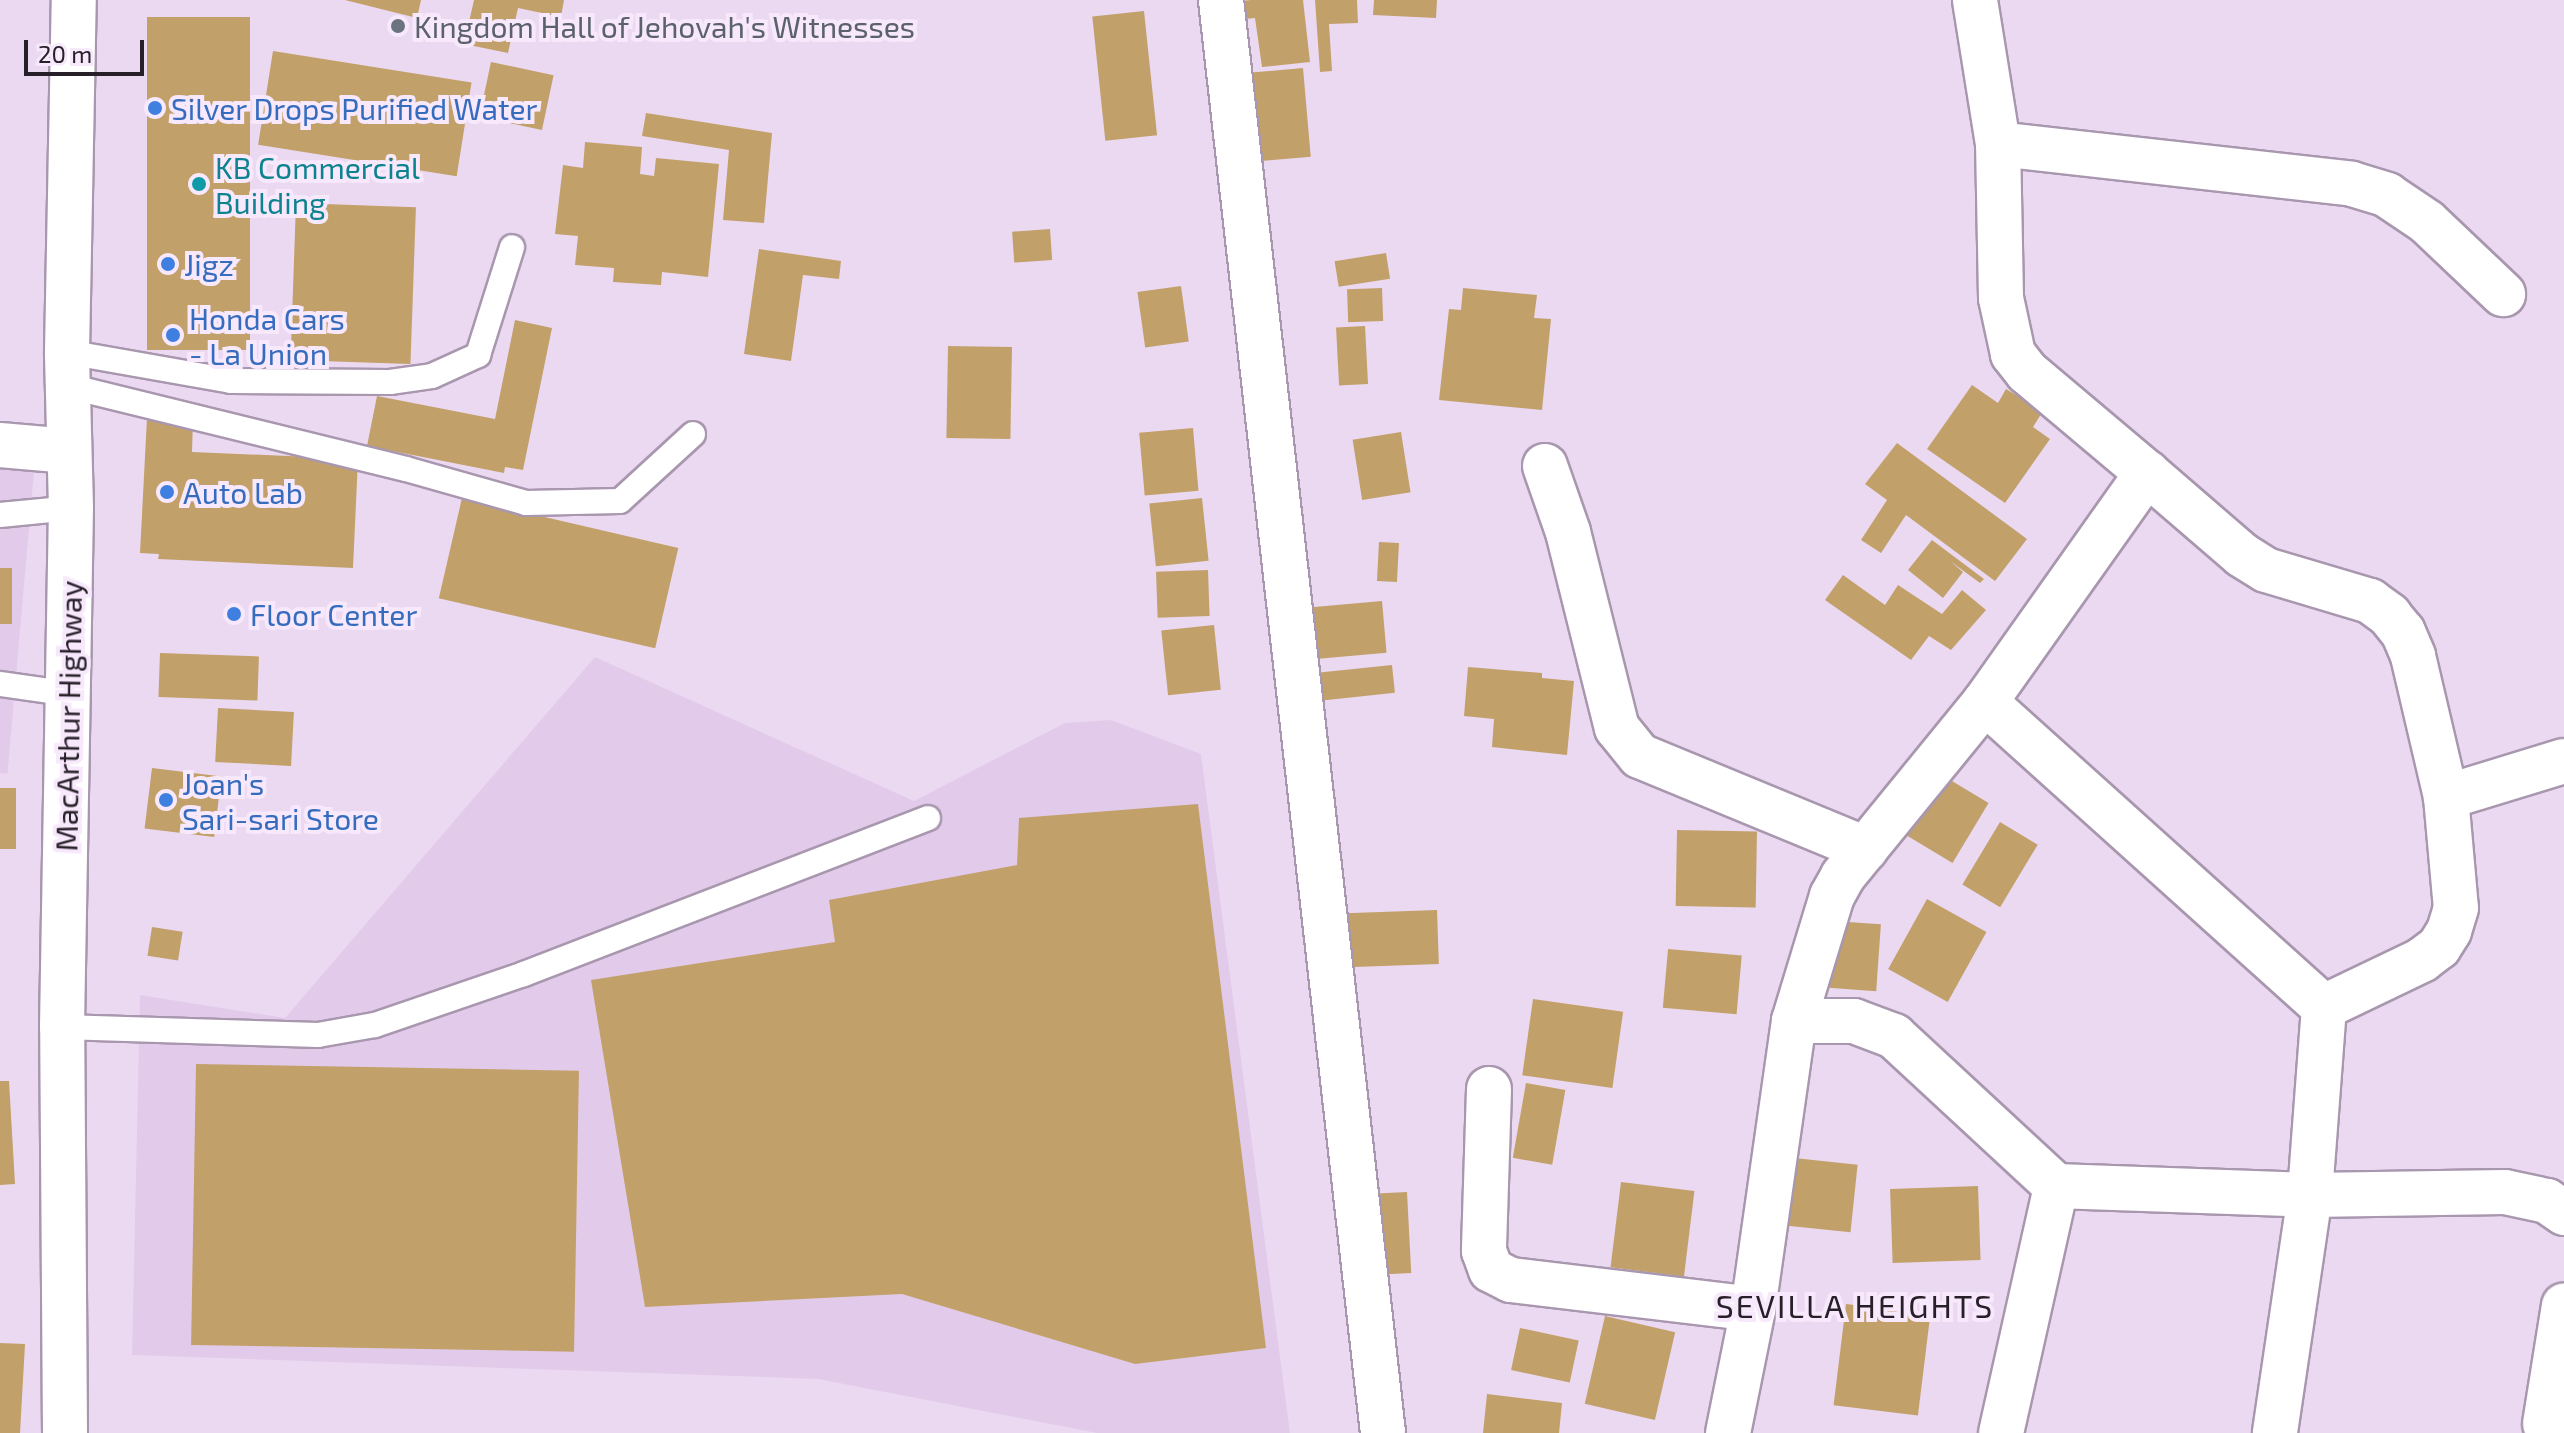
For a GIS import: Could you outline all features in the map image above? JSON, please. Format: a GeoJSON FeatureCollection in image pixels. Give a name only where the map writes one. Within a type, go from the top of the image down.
{"type":"FeatureCollection","features":[{"type":"Feature","properties":{"kind":"main road","name":"MacArthur Highway"},"geometry":{"type":"LineString","coordinates":[[65,1433],[62,1027],[70,694],[71,508],[67,369],[74,0]]}},
{"type":"Feature","properties":{"kind":"main road"},"geometry":{"type":"LineString","coordinates":[[1221,0],[1383,1433]]}},
{"type":"Feature","properties":{"kind":"main road"},"geometry":{"type":"LineString","coordinates":[[1975,0],[1998,144],[2001,298],[2013,354],[2027,372],[2242,555],[2266,570],[2370,601],[2389,615],[2403,632],[2413,656],[2446,797],[2456,908],[2449,931],[2439,947],[2422,960],[2324,1007]]}},
{"type":"Feature","properties":{"kind":"main road"},"geometry":{"type":"LineString","coordinates":[[1998,144],[2352,184],[2387,195],[2427,222],[2503,294]]}},
{"type":"Feature","properties":{"kind":"main road"},"geometry":{"type":"LineString","coordinates":[[0,445],[69,451]]}},
{"type":"Feature","properties":{"kind":"main road"},"geometry":{"type":"LineString","coordinates":[[1545,466],[1568,532],[1617,728],[1640,756],[1866,849]]}},
{"type":"Feature","properties":{"kind":"main road"},"geometry":{"type":"LineString","coordinates":[[1728,1433],[1753,1309],[1794,1021],[1832,896],[1843,876],[1985,702],[2147,473]]}},
{"type":"Feature","properties":{"kind":"main road"},"geometry":{"type":"LineString","coordinates":[[1985,702],[2324,1007]]}},
{"type":"Feature","properties":{"kind":"main road"},"geometry":{"type":"LineString","coordinates":[[2446,797],[2564,761]]}},
{"type":"Feature","properties":{"kind":"main road"},"geometry":{"type":"LineString","coordinates":[[2275,1433],[2310,1195],[2324,1007]]}},
{"type":"Feature","properties":{"kind":"main road"},"geometry":{"type":"LineString","coordinates":[[1794,1021],[1854,1021],[1894,1036],[2056,1186],[2310,1195],[2505,1192],[2547,1201],[2564,1213]]}},
{"type":"Feature","properties":{"kind":"main road"},"geometry":{"type":"LineString","coordinates":[[1489,1089],[1484,1251],[1491,1270],[1511,1280],[1753,1309]]}},
{"type":"Feature","properties":{"kind":"main road"},"geometry":{"type":"LineString","coordinates":[[2001,1433],[2056,1186]]}},
{"type":"Feature","properties":{"kind":"main road"},"geometry":{"type":"LineString","coordinates":[[2545,1424],[2564,1306]]}},
{"type":"Feature","properties":{"kind":"lane"},"geometry":{"type":"LineString","coordinates":[[67,369],[231,381],[390,382],[432,376],[478,355],[512,247]]}},
{"type":"Feature","properties":{"kind":"lane"},"geometry":{"type":"LineString","coordinates":[[67,369],[526,503],[620,501],[693,434]]}},
{"type":"Feature","properties":{"kind":"lane"},"geometry":{"type":"LineString","coordinates":[[0,515],[71,508]]}},
{"type":"Feature","properties":{"kind":"lane"},"geometry":{"type":"LineString","coordinates":[[0,684],[70,694]]}},
{"type":"Feature","properties":{"kind":"lane"},"geometry":{"type":"LineString","coordinates":[[62,1027],[318,1035],[375,1025],[524,974],[928,818]]}},
{"type":"Feature","properties":{"kind":"shaded area"},"geometry":{"type":"Polygon","coordinates":[[[0,458],[35,461],[7,774],[0,773],[0,458]]]}},
{"type":"Feature","properties":{"kind":"shaded area"},"geometry":{"type":"Polygon","coordinates":[[[595,657],[914,801],[1065,723],[1111,720],[1201,754],[1290,1433],[1097,1433],[818,1379],[132,1355],[140,995],[285,1018],[595,657]]]}},
{"type":"Feature","properties":{"kind":"building"},"geometry":{"type":"Polygon","coordinates":[[[345,0],[421,0],[417,18],[345,0]]]}},
{"type":"Feature","properties":{"kind":"building"},"geometry":{"type":"Polygon","coordinates":[[[474,0],[564,0],[561,17],[518,8],[508,53],[464,44],[474,0]]]}},
{"type":"Feature","properties":{"kind":"building"},"geometry":{"type":"Polygon","coordinates":[[[1303,0],[1310,62],[1262,67],[1255,18],[1235,20],[1233,2],[1303,0]]]}},
{"type":"Feature","properties":{"kind":"building"},"geometry":{"type":"Polygon","coordinates":[[[1315,0],[1357,0],[1358,23],[1329,24],[1332,71],[1320,72],[1315,0]]]}},
{"type":"Feature","properties":{"kind":"building"},"geometry":{"type":"Polygon","coordinates":[[[1374,0],[1437,0],[1436,18],[1373,15],[1374,0]]]}},
{"type":"Feature","properties":{"kind":"building"},"geometry":{"type":"Polygon","coordinates":[[[1144,11],[1157,135],[1105,141],[1092,16],[1144,11]]]}},
{"type":"Feature","properties":{"kind":"building","name":"KB Commercial Building"},"geometry":{"type":"Polygon","coordinates":[[[147,17],[250,17],[250,350],[147,350],[147,17]]]}},
{"type":"Feature","properties":{"kind":"building"},"geometry":{"type":"Polygon","coordinates":[[[273,51],[472,82],[457,176],[258,145],[273,51]]]}},
{"type":"Feature","properties":{"kind":"building"},"geometry":{"type":"Polygon","coordinates":[[[491,62],[554,75],[542,130],[479,117],[491,62]]]}},
{"type":"Feature","properties":{"kind":"building"},"geometry":{"type":"Polygon","coordinates":[[[1303,68],[1311,157],[1259,161],[1251,73],[1303,68]]]}},
{"type":"Feature","properties":{"kind":"building"},"geometry":{"type":"Polygon","coordinates":[[[646,113],[772,133],[764,223],[723,220],[729,150],[642,136],[646,113]]]}},
{"type":"Feature","properties":{"kind":"building"},"geometry":{"type":"Polygon","coordinates":[[[585,142],[642,147],[640,174],[654,176],[656,158],[719,164],[708,277],[662,272],[661,285],[613,282],[614,268],[575,265],[578,236],[555,234],[563,165],[583,168],[585,142]]]}},
{"type":"Feature","properties":{"kind":"building"},"geometry":{"type":"Polygon","coordinates":[[[296,203],[416,207],[410,364],[291,360],[296,203]]]}},
{"type":"Feature","properties":{"kind":"building"},"geometry":{"type":"Polygon","coordinates":[[[1050,229],[1052,260],[1014,263],[1012,232],[1050,229]]]}},
{"type":"Feature","properties":{"kind":"building"},"geometry":{"type":"Polygon","coordinates":[[[759,249],[841,261],[839,279],[803,275],[791,361],[744,354],[759,249]]]}},
{"type":"Feature","properties":{"kind":"building"},"geometry":{"type":"Polygon","coordinates":[[[1386,253],[1390,279],[1339,287],[1335,261],[1386,253]]]}},
{"type":"Feature","properties":{"kind":"building"},"geometry":{"type":"Polygon","coordinates":[[[1181,286],[1189,341],[1145,348],[1137,292],[1181,286]]]}},
{"type":"Feature","properties":{"kind":"building"},"geometry":{"type":"Polygon","coordinates":[[[1382,288],[1383,321],[1348,322],[1347,289],[1382,288]]]}},
{"type":"Feature","properties":{"kind":"building"},"geometry":{"type":"Polygon","coordinates":[[[1463,288],[1537,295],[1534,318],[1551,319],[1542,410],[1439,400],[1449,309],[1461,310],[1463,288]]]}},
{"type":"Feature","properties":{"kind":"building"},"geometry":{"type":"Polygon","coordinates":[[[515,320],[552,328],[523,470],[505,467],[504,473],[367,446],[377,396],[495,419],[515,320]]]}},
{"type":"Feature","properties":{"kind":"building"},"geometry":{"type":"Polygon","coordinates":[[[1365,326],[1368,384],[1339,385],[1336,328],[1365,326]]]}},
{"type":"Feature","properties":{"kind":"building"},"geometry":{"type":"Polygon","coordinates":[[[948,346],[1012,347],[1010,439],[946,438],[948,346]]]}},
{"type":"Feature","properties":{"kind":"building"},"geometry":{"type":"Polygon","coordinates":[[[1972,385],[1998,403],[2006,389],[2043,411],[2033,427],[2050,439],[2005,503],[1927,449],[1972,385]]]}},
{"type":"Feature","properties":{"kind":"building"},"geometry":{"type":"Polygon","coordinates":[[[147,418],[193,420],[192,452],[358,459],[353,568],[158,559],[159,554],[140,553],[147,418]]]}},
{"type":"Feature","properties":{"kind":"building"},"geometry":{"type":"Polygon","coordinates":[[[1193,428],[1198,491],[1145,495],[1139,433],[1193,428]]]}},
{"type":"Feature","properties":{"kind":"building"},"geometry":{"type":"Polygon","coordinates":[[[1401,432],[1411,492],[1362,500],[1353,440],[1401,432]]]}},
{"type":"Feature","properties":{"kind":"building"},"geometry":{"type":"Polygon","coordinates":[[[1897,443],[2027,539],[1995,581],[1906,515],[1881,553],[1861,540],[1887,500],[1865,484],[1897,443]]]}},
{"type":"Feature","properties":{"kind":"building"},"geometry":{"type":"Polygon","coordinates":[[[462,498],[678,548],[655,648],[439,598],[462,498]]]}},
{"type":"Feature","properties":{"kind":"building"},"geometry":{"type":"Polygon","coordinates":[[[1202,498],[1209,561],[1156,566],[1149,504],[1202,498]]]}},
{"type":"Feature","properties":{"kind":"building"},"geometry":{"type":"Polygon","coordinates":[[[1932,540],[1984,579],[1980,583],[1950,561],[1963,572],[1943,598],[1908,570],[1932,540]]]}},
{"type":"Feature","properties":{"kind":"building"},"geometry":{"type":"Polygon","coordinates":[[[1379,542],[1399,543],[1397,582],[1377,581],[1379,542]]]}},
{"type":"Feature","properties":{"kind":"building"},"geometry":{"type":"Polygon","coordinates":[[[0,568],[12,568],[12,624],[0,624],[0,568]]]}},
{"type":"Feature","properties":{"kind":"building"},"geometry":{"type":"Polygon","coordinates":[[[1208,570],[1210,616],[1158,618],[1156,572],[1208,570]]]}},
{"type":"Feature","properties":{"kind":"building"},"geometry":{"type":"Polygon","coordinates":[[[1843,575],[1885,605],[1898,585],[1942,614],[1962,590],[1986,610],[1951,650],[1929,636],[1911,660],[1825,600],[1843,575]]]}},
{"type":"Feature","properties":{"kind":"building"},"geometry":{"type":"Polygon","coordinates":[[[1382,601],[1387,653],[1299,660],[1294,609],[1382,601]]]}},
{"type":"Feature","properties":{"kind":"building"},"geometry":{"type":"Polygon","coordinates":[[[1214,625],[1221,690],[1168,695],[1161,631],[1214,625]]]}},
{"type":"Feature","properties":{"kind":"building"},"geometry":{"type":"Polygon","coordinates":[[[160,653],[259,656],[257,700],[158,697],[160,653]]]}},
{"type":"Feature","properties":{"kind":"building"},"geometry":{"type":"Polygon","coordinates":[[[1392,665],[1395,693],[1315,701],[1312,673],[1392,665]]]}},
{"type":"Feature","properties":{"kind":"building"},"geometry":{"type":"Polygon","coordinates":[[[1468,667],[1542,673],[1542,678],[1574,681],[1567,755],[1492,747],[1494,719],[1464,716],[1468,667]]]}},
{"type":"Feature","properties":{"kind":"building"},"geometry":{"type":"Polygon","coordinates":[[[218,708],[294,712],[291,766],[215,762],[218,708]]]}},
{"type":"Feature","properties":{"kind":"building"},"geometry":{"type":"Polygon","coordinates":[[[152,768],[221,777],[214,837],[145,829],[152,768]]]}},
{"type":"Feature","properties":{"kind":"building"},"geometry":{"type":"Polygon","coordinates":[[[1932,769],[1989,803],[1953,863],[1896,829],[1932,769]]]}},
{"type":"Feature","properties":{"kind":"building"},"geometry":{"type":"Polygon","coordinates":[[[0,788],[16,788],[16,849],[0,849],[0,788]]]}},
{"type":"Feature","properties":{"kind":"building"},"geometry":{"type":"Polygon","coordinates":[[[1198,804],[1266,1348],[1135,1364],[902,1294],[645,1307],[591,980],[835,942],[829,900],[1017,865],[1019,818],[1198,804]]]}},
{"type":"Feature","properties":{"kind":"building"},"geometry":{"type":"Polygon","coordinates":[[[2000,822],[2038,845],[2000,907],[1962,885],[2000,822]]]}},
{"type":"Feature","properties":{"kind":"building"},"geometry":{"type":"Polygon","coordinates":[[[1677,830],[1757,831],[1756,907],[1676,906],[1677,830]]]}},
{"type":"Feature","properties":{"kind":"building"},"geometry":{"type":"Polygon","coordinates":[[[1927,899],[1986,932],[1948,1002],[1888,969],[1927,899]]]}},
{"type":"Feature","properties":{"kind":"building"},"geometry":{"type":"Polygon","coordinates":[[[1437,910],[1439,964],[1347,967],[1345,913],[1437,910]]]}},
{"type":"Feature","properties":{"kind":"building"},"geometry":{"type":"Polygon","coordinates":[[[1833,921],[1881,924],[1876,991],[1828,988],[1833,921]]]}},
{"type":"Feature","properties":{"kind":"building"},"geometry":{"type":"Polygon","coordinates":[[[152,927],[183,932],[178,960],[147,956],[152,927]]]}},
{"type":"Feature","properties":{"kind":"building"},"geometry":{"type":"Polygon","coordinates":[[[1668,949],[1742,955],[1737,1014],[1663,1008],[1668,949]]]}},
{"type":"Feature","properties":{"kind":"building"},"geometry":{"type":"Polygon","coordinates":[[[1533,999],[1623,1012],[1612,1088],[1522,1075],[1533,999]]]}},
{"type":"Feature","properties":{"kind":"building"},"geometry":{"type":"Polygon","coordinates":[[[196,1064],[579,1071],[574,1352],[191,1345],[196,1064]]]}},
{"type":"Feature","properties":{"kind":"building"},"geometry":{"type":"Polygon","coordinates":[[[0,1081],[9,1081],[15,1184],[0,1185],[0,1081]]]}},
{"type":"Feature","properties":{"kind":"building"},"geometry":{"type":"Polygon","coordinates":[[[1526,1083],[1565,1090],[1552,1165],[1513,1158],[1526,1083]]]}},
{"type":"Feature","properties":{"kind":"building"},"geometry":{"type":"Polygon","coordinates":[[[1785,1157],[1858,1165],[1850,1232],[1778,1225],[1785,1157]]]}},
{"type":"Feature","properties":{"kind":"building"},"geometry":{"type":"Polygon","coordinates":[[[1621,1182],[1694,1191],[1684,1276],[1611,1267],[1621,1182]]]}},
{"type":"Feature","properties":{"kind":"building"},"geometry":{"type":"Polygon","coordinates":[[[1978,1186],[1981,1260],[1893,1263],[1890,1189],[1978,1186]]]}},
{"type":"Feature","properties":{"kind":"building"},"geometry":{"type":"Polygon","coordinates":[[[1407,1192],[1411,1273],[1371,1275],[1367,1194],[1407,1192]]]}},
{"type":"Feature","properties":{"kind":"building"},"geometry":{"type":"Polygon","coordinates":[[[1846,1304],[1930,1314],[1918,1416],[1834,1405],[1846,1304]]]}},
{"type":"Feature","properties":{"kind":"building"},"geometry":{"type":"Polygon","coordinates":[[[1605,1316],[1675,1332],[1655,1420],[1585,1404],[1605,1316]]]}},
{"type":"Feature","properties":{"kind":"building"},"geometry":{"type":"Polygon","coordinates":[[[1520,1328],[1579,1340],[1570,1383],[1511,1370],[1520,1328]]]}},
{"type":"Feature","properties":{"kind":"building"},"geometry":{"type":"Polygon","coordinates":[[[0,1343],[25,1344],[20,1433],[0,1433],[0,1343]]]}},
{"type":"Feature","properties":{"kind":"building"},"geometry":{"type":"Polygon","coordinates":[[[1487,1394],[1562,1403],[1559,1433],[1483,1433],[1487,1394]]]}},
{"type":"Feature","properties":{"kind":"place","name":"Kingdom Hall of Jehovah's Witnesses"},"geometry":{"type":"Point","coordinates":[398,26]}},
{"type":"Feature","properties":{"kind":"place","name":"Silver Drops Purified Water"},"geometry":{"type":"Point","coordinates":[155,108]}},
{"type":"Feature","properties":{"kind":"place","name":"KB Commercial Building"},"geometry":{"type":"Point","coordinates":[199,184]}},
{"type":"Feature","properties":{"kind":"place","name":"Jigz"},"geometry":{"type":"Point","coordinates":[168,264]}},
{"type":"Feature","properties":{"kind":"place","name":"Honda Cars - La Union"},"geometry":{"type":"Point","coordinates":[173,335]}},
{"type":"Feature","properties":{"kind":"place","name":"Auto Lab"},"geometry":{"type":"Point","coordinates":[167,492]}},
{"type":"Feature","properties":{"kind":"place","name":"Floor Center"},"geometry":{"type":"Point","coordinates":[234,614]}},
{"type":"Feature","properties":{"kind":"place","name":"Joan's Sari-sari Store"},"geometry":{"type":"Point","coordinates":[166,800]}},
{"type":"Feature","properties":{"kind":"district","name":"SEVILLA HEIGHTS"},"geometry":{"type":"Point","coordinates":[1855,1305]}}]}
